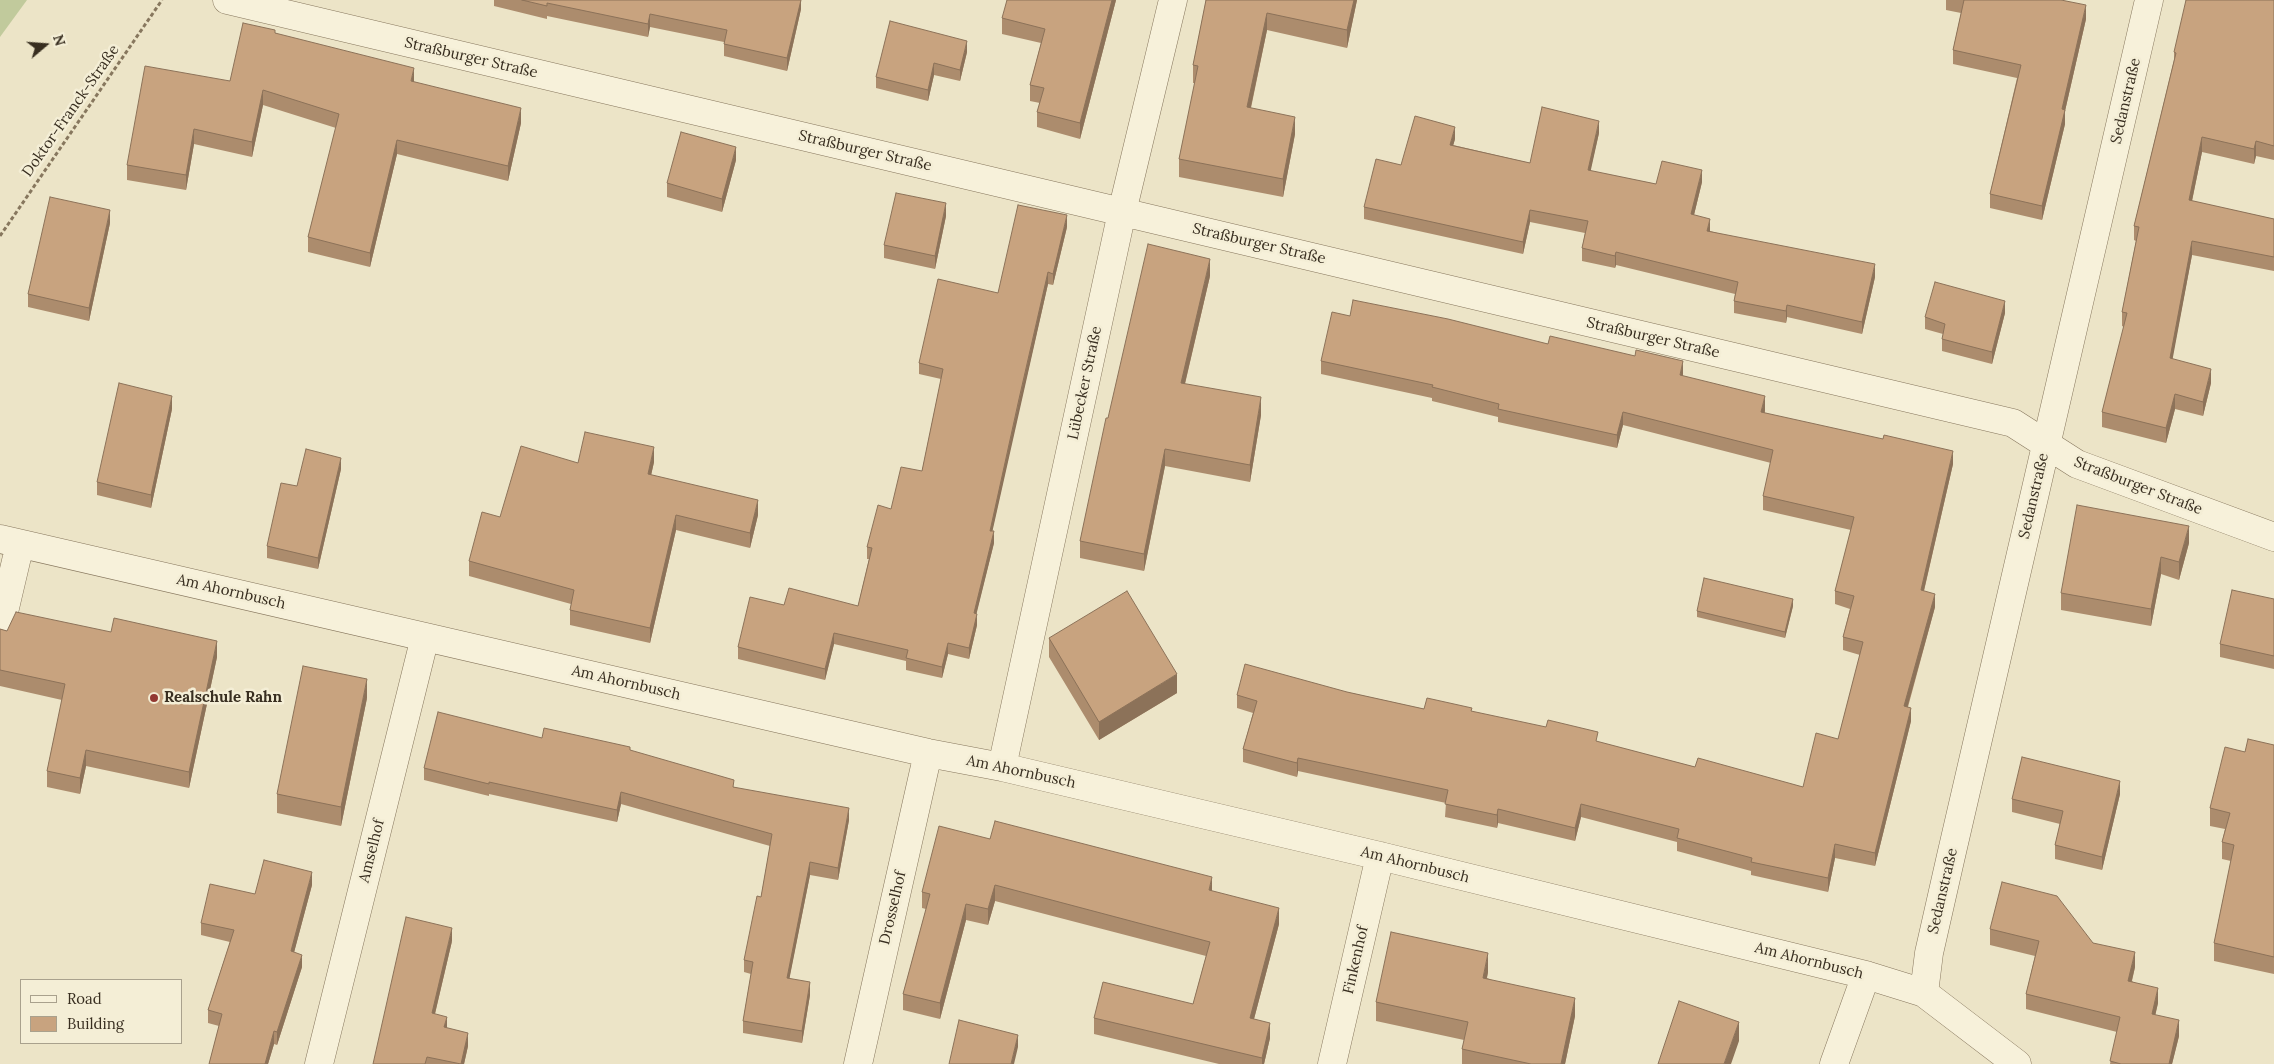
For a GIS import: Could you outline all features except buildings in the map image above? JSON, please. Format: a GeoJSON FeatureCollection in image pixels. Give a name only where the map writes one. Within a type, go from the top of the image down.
{"type":"FeatureCollection","features":[{"type":"Feature","properties":{"kind":"street","name":"Straßburger Straße"},"geometry":{"type":"LineString","coordinates":[[227,0],[2014,423],[2076,464],[2274,537]]}},
{"type":"Feature","properties":{"kind":"street","name":"Lübecker Straße"},"geometry":{"type":"LineString","coordinates":[[1002,767],[1122,212],[1173,0]]}},
{"type":"Feature","properties":{"kind":"street","name":"Sedanstraße"},"geometry":{"type":"LineString","coordinates":[[1924,993],[1931,944],[2149,0]]}},
{"type":"Feature","properties":{"kind":"street","name":"Am Ahornbusch"},"geometry":{"type":"LineString","coordinates":[[10,542],[928,753],[1002,767],[1380,856],[1866,975],[1924,993],[2017,1064]]}},
{"type":"Feature","properties":{"kind":"street"},"geometry":{"type":"LineString","coordinates":[[0,629],[10,542]]}},
{"type":"Feature","properties":{"kind":"street","name":"Amselhof"},"geometry":{"type":"LineString","coordinates":[[320,1064],[425,637]]}},
{"type":"Feature","properties":{"kind":"street","name":"Drosselhof"},"geometry":{"type":"LineString","coordinates":[[858,1064],[928,753]]}},
{"type":"Feature","properties":{"kind":"street","name":"Finkenhof"},"geometry":{"type":"LineString","coordinates":[[1332,1064],[1380,856]]}},
{"type":"Feature","properties":{"kind":"street"},"geometry":{"type":"LineString","coordinates":[[1834,1064],[1866,975]]}},
{"type":"Feature","properties":{"kind":"path","name":"Doktor-Franck-Straße"},"geometry":{"type":"LineString","coordinates":[[0,236],[162,0]]}},
{"type":"Feature","properties":{"kind":"green space"},"geometry":{"type":"Polygon","coordinates":[[[0,0],[27,0],[0,37],[0,0]]]}},
{"type":"Feature","properties":{"kind":"place","name":"Realschule Rahn"},"geometry":{"type":"Point","coordinates":[154,698]}}]}
